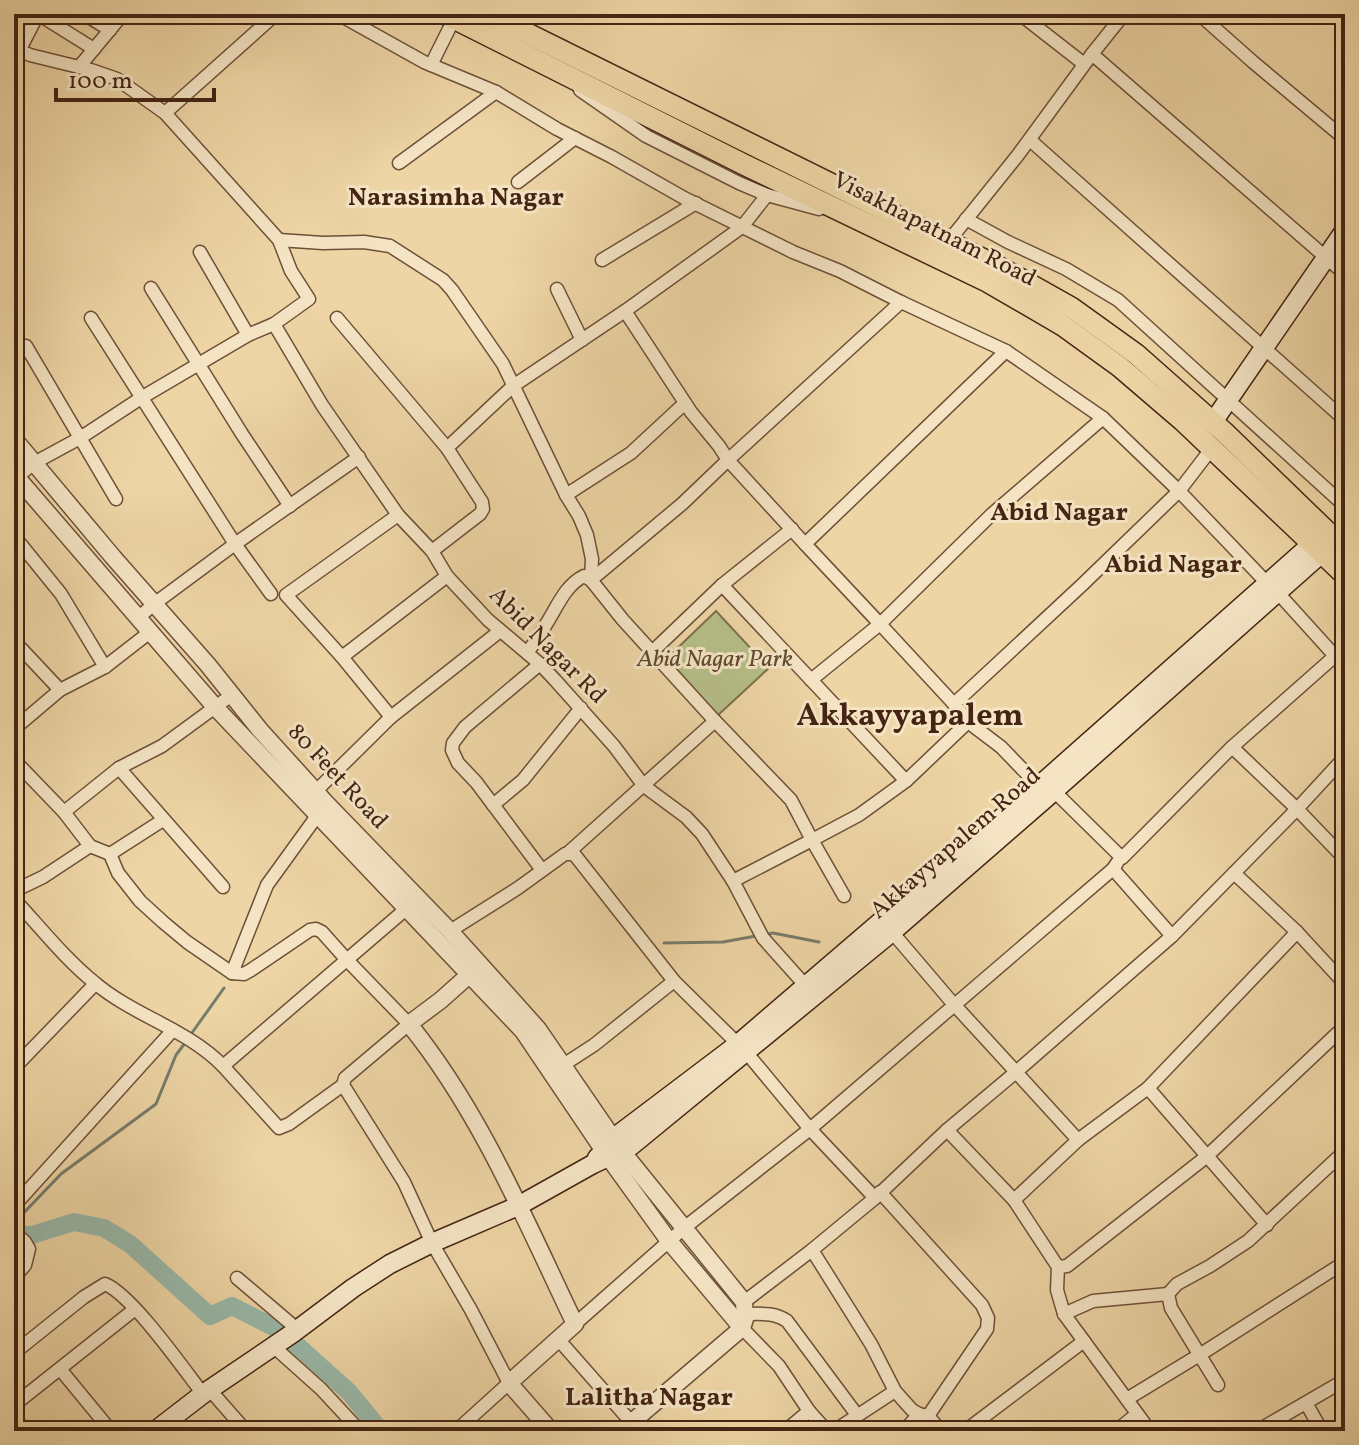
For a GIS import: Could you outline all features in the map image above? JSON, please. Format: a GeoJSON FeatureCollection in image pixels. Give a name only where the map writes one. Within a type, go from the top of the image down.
{"type":"FeatureCollection","features":[{"type":"Feature","properties":{"kind":"main road"},"geometry":{"type":"LineString","coordinates":[[488,14],[999,267],[1072,308],[1136,354],[1213,422],[1328,544]]}},
{"type":"Feature","properties":{"kind":"main road","name":"Visakhapatnam Road"},"geometry":{"type":"LineString","coordinates":[[449,16],[988,282],[1062,325],[1120,367],[1328,544],[1345,575]]}},
{"type":"Feature","properties":{"kind":"main road"},"geometry":{"type":"LineString","coordinates":[[1213,422],[1345,230]]}},
{"type":"Feature","properties":{"kind":"main road","name":"Akkayyapalem Road"},"geometry":{"type":"LineString","coordinates":[[155,1431],[369,1277],[432,1243],[518,1206],[608,1152],[631,1146],[742,1048],[892,932],[1048,787],[1328,544]]}},
{"type":"Feature","properties":{"kind":"main road"},"geometry":{"type":"LineString","coordinates":[[742,1048],[805,985],[1048,787]]}},
{"type":"Feature","properties":{"kind":"street"},"geometry":{"type":"LineString","coordinates":[[15,476],[248,335],[274,324],[309,299],[291,271],[279,240],[165,113],[117,79],[16,49],[38,14],[94,49]]}},
{"type":"Feature","properties":{"kind":"street"},"geometry":{"type":"LineString","coordinates":[[84,14],[110,30]]}},
{"type":"Feature","properties":{"kind":"street"},"geometry":{"type":"LineString","coordinates":[[79,67],[123,14]]}},
{"type":"Feature","properties":{"kind":"street"},"geometry":{"type":"LineString","coordinates":[[165,113],[276,14]]}},
{"type":"Feature","properties":{"kind":"street"},"geometry":{"type":"LineString","coordinates":[[338,14],[431,65],[496,92],[742,227],[1006,351],[1103,418],[1179,491],[1345,668]]}},
{"type":"Feature","properties":{"kind":"street"},"geometry":{"type":"LineString","coordinates":[[1020,14],[1088,59],[1345,274]]}},
{"type":"Feature","properties":{"kind":"street"},"geometry":{"type":"LineString","coordinates":[[948,242],[1030,140],[1124,14]]}},
{"type":"Feature","properties":{"kind":"street"},"geometry":{"type":"LineString","coordinates":[[1199,14],[1345,139]]}},
{"type":"Feature","properties":{"kind":"street"},"geometry":{"type":"LineString","coordinates":[[431,65],[449,16]]}},
{"type":"Feature","properties":{"kind":"street"},"geometry":{"type":"LineString","coordinates":[[548,67],[646,136],[767,195],[852,217]]}},
{"type":"Feature","properties":{"kind":"street"},"geometry":{"type":"LineString","coordinates":[[399,163],[496,92]]}},
{"type":"Feature","properties":{"kind":"street"},"geometry":{"type":"LineString","coordinates":[[518,182],[575,138]]}},
{"type":"Feature","properties":{"kind":"street"},"geometry":{"type":"LineString","coordinates":[[1030,140],[1345,420]]}},
{"type":"Feature","properties":{"kind":"street"},"geometry":{"type":"LineString","coordinates":[[447,448],[513,386],[742,227],[767,195]]}},
{"type":"Feature","properties":{"kind":"street"},"geometry":{"type":"LineString","coordinates":[[602,260],[696,203]]}},
{"type":"Feature","properties":{"kind":"street"},"geometry":{"type":"LineString","coordinates":[[966,219],[1066,269],[1118,300],[1345,506]]}},
{"type":"Feature","properties":{"kind":"street"},"geometry":{"type":"LineString","coordinates":[[279,240],[390,246],[443,280],[503,364],[579,516],[592,559],[591,580]]}},
{"type":"Feature","properties":{"kind":"street"},"geometry":{"type":"LineString","coordinates":[[200,252],[248,335]]}},
{"type":"Feature","properties":{"kind":"street"},"geometry":{"type":"LineString","coordinates":[[151,288],[290,506]]}},
{"type":"Feature","properties":{"kind":"street"},"geometry":{"type":"LineString","coordinates":[[557,289],[582,340]]}},
{"type":"Feature","properties":{"kind":"street"},"geometry":{"type":"LineString","coordinates":[[591,580],[682,504],[901,302]]}},
{"type":"Feature","properties":{"kind":"street"},"geometry":{"type":"LineString","coordinates":[[625,311],[685,403],[728,460],[968,722],[1001,747],[1030,777],[1048,787],[1122,858]]}},
{"type":"Feature","properties":{"kind":"street"},"geometry":{"type":"LineString","coordinates":[[91,318],[235,544],[271,594]]}},
{"type":"Feature","properties":{"kind":"street"},"geometry":{"type":"LineString","coordinates":[[337,318],[447,448],[480,496],[483,509],[480,514],[432,551]]}},
{"type":"Feature","properties":{"kind":"street","name":"Abid Nagar Rd"},"geometry":{"type":"LineString","coordinates":[[274,324],[322,405],[398,515],[432,551],[447,576],[500,631],[540,664],[614,746],[644,786],[686,817],[702,834],[733,881],[761,934],[805,985]]}},
{"type":"Feature","properties":{"kind":"street"},"geometry":{"type":"LineString","coordinates":[[26,346],[116,499]]}},
{"type":"Feature","properties":{"kind":"street"},"geometry":{"type":"LineString","coordinates":[[805,544],[1006,351]]}},
{"type":"Feature","properties":{"kind":"street"},"geometry":{"type":"LineString","coordinates":[[566,495],[631,453],[685,403]]}},
{"type":"Feature","properties":{"kind":"street"},"geometry":{"type":"LineString","coordinates":[[811,680],[880,624],[991,515],[1103,418]]}},
{"type":"Feature","properties":{"kind":"street","name":"80 Feet Road"},"geometry":{"type":"LineString","coordinates":[[14,439],[233,694],[320,804],[412,904],[469,975],[557,1069]]}},
{"type":"Feature","properties":{"kind":"street"},"geometry":{"type":"LineString","coordinates":[[954,704],[1179,491],[1212,448]]}},
{"type":"Feature","properties":{"kind":"street"},"geometry":{"type":"LineString","coordinates":[[138,618],[235,544],[359,457]]}},
{"type":"Feature","properties":{"kind":"street","name":"80 Feet Road"},"geometry":{"type":"LineString","coordinates":[[15,476],[216,708],[320,804]]}},
{"type":"Feature","properties":{"kind":"street"},"geometry":{"type":"LineString","coordinates":[[391,717],[286,595],[398,515]]}},
{"type":"Feature","properties":{"kind":"street"},"geometry":{"type":"LineString","coordinates":[[652,652],[722,585],[792,529]]}},
{"type":"Feature","properties":{"kind":"street"},"geometry":{"type":"LineString","coordinates":[[14,536],[61,594],[105,667]]}},
{"type":"Feature","properties":{"kind":"street"},"geometry":{"type":"LineString","coordinates":[[342,657],[447,576]]}},
{"type":"Feature","properties":{"kind":"street"},"geometry":{"type":"LineString","coordinates":[[527,653],[575,580],[584,576],[591,580],[652,652],[791,800],[844,896]]}},
{"type":"Feature","properties":{"kind":"street"},"geometry":{"type":"LineString","coordinates":[[722,585],[906,781]]}},
{"type":"Feature","properties":{"kind":"street"},"geometry":{"type":"LineString","coordinates":[[232,973],[267,885],[320,804],[391,717],[500,631]]}},
{"type":"Feature","properties":{"kind":"street"},"geometry":{"type":"LineString","coordinates":[[14,729],[60,690],[105,667],[150,632]]}},
{"type":"Feature","properties":{"kind":"street"},"geometry":{"type":"LineString","coordinates":[[14,641],[60,690]]}},
{"type":"Feature","properties":{"kind":"street"},"geometry":{"type":"LineString","coordinates":[[456,1431],[684,1228],[810,1129],[1113,869],[1232,747],[1335,656]]}},
{"type":"Feature","properties":{"kind":"street"},"geometry":{"type":"LineString","coordinates":[[540,664],[465,727],[453,743],[452,750],[458,763],[542,870]]}},
{"type":"Feature","properties":{"kind":"street"},"geometry":{"type":"LineString","coordinates":[[64,812],[119,768],[162,746],[233,694]]}},
{"type":"Feature","properties":{"kind":"street"},"geometry":{"type":"LineString","coordinates":[[493,805],[523,780],[581,708]]}},
{"type":"Feature","properties":{"kind":"street"},"geometry":{"type":"LineString","coordinates":[[450,931],[569,852],[715,721]]}},
{"type":"Feature","properties":{"kind":"street"},"geometry":{"type":"LineString","coordinates":[[733,881],[859,815],[906,781],[968,722]]}},
{"type":"Feature","properties":{"kind":"street"},"geometry":{"type":"LineString","coordinates":[[1232,747],[1345,859]]}},
{"type":"Feature","properties":{"kind":"street"},"geometry":{"type":"LineString","coordinates":[[558,1339],[632,1428],[812,1250],[1172,936],[1345,757]]}},
{"type":"Feature","properties":{"kind":"street"},"geometry":{"type":"LineString","coordinates":[[14,760],[64,812],[90,846],[110,854],[118,873],[140,901],[187,942],[232,973],[244,974],[310,930],[322,932],[431,1051],[475,1122],[575,1324]]}},
{"type":"Feature","properties":{"kind":"street"},"geometry":{"type":"LineString","coordinates":[[119,768],[223,887]]}},
{"type":"Feature","properties":{"kind":"street"},"geometry":{"type":"LineString","coordinates":[[110,854],[163,820]]}},
{"type":"Feature","properties":{"kind":"street"},"geometry":{"type":"LineString","coordinates":[[14,891],[43,877],[90,846]]}},
{"type":"Feature","properties":{"kind":"street"},"geometry":{"type":"LineString","coordinates":[[569,852],[579,858],[674,981],[742,1048],[810,1129],[878,1195],[982,1305],[988,1318],[987,1329],[923,1415],[904,1431]]}},
{"type":"Feature","properties":{"kind":"street"},"geometry":{"type":"LineString","coordinates":[[1113,869],[1172,936]]}},
{"type":"Feature","properties":{"kind":"street"},"geometry":{"type":"LineString","coordinates":[[1234,873],[1297,932],[1345,984]]}},
{"type":"Feature","properties":{"kind":"street"},"geometry":{"type":"LineString","coordinates":[[14,899],[95,984],[195,1042],[223,1066],[279,1128],[343,1085],[345,1078],[469,975]]}},
{"type":"Feature","properties":{"kind":"street"},"geometry":{"type":"LineString","coordinates":[[223,1066],[412,904]]}},
{"type":"Feature","properties":{"kind":"street","name":"80 Feet Road"},"geometry":{"type":"LineString","coordinates":[[412,904],[450,931],[538,1029],[557,1069],[608,1152]]}},
{"type":"Feature","properties":{"kind":"street"},"geometry":{"type":"LineString","coordinates":[[892,932],[1078,1140]]}},
{"type":"Feature","properties":{"kind":"street"},"geometry":{"type":"LineString","coordinates":[[1014,1200],[1078,1140],[1148,1088],[1297,932]]}},
{"type":"Feature","properties":{"kind":"street"},"geometry":{"type":"LineString","coordinates":[[557,1069],[594,1045],[674,981]]}},
{"type":"Feature","properties":{"kind":"street"},"geometry":{"type":"LineString","coordinates":[[14,1068],[95,984]]}},
{"type":"Feature","properties":{"kind":"street"},"geometry":{"type":"LineString","coordinates":[[1058,1267],[1067,1266],[1206,1157],[1345,1026]]}},
{"type":"Feature","properties":{"kind":"street"},"geometry":{"type":"LineString","coordinates":[[14,1206],[177,1033]]}},
{"type":"Feature","properties":{"kind":"street"},"geometry":{"type":"LineString","coordinates":[[343,1085],[404,1182],[432,1243],[509,1383],[549,1430]]}},
{"type":"Feature","properties":{"kind":"street"},"geometry":{"type":"LineString","coordinates":[[1148,1088],[1267,1225]]}},
{"type":"Feature","properties":{"kind":"street"},"geometry":{"type":"LineString","coordinates":[[947,1130],[1014,1200],[1058,1267],[1057,1290],[1064,1314],[1150,1431]]}},
{"type":"Feature","properties":{"kind":"street"},"geometry":{"type":"LineString","coordinates":[[1064,1314],[1093,1301],[1168,1294],[1177,1284],[1248,1241],[1345,1151]]}},
{"type":"Feature","properties":{"kind":"street"},"geometry":{"type":"LineString","coordinates":[[608,1152],[684,1228],[809,1411],[827,1431]]}},
{"type":"Feature","properties":{"kind":"street"},"geometry":{"type":"LineString","coordinates":[[608,1152],[669,1241],[744,1315],[780,1315],[787,1321],[857,1415]]}},
{"type":"Feature","properties":{"kind":"street"},"geometry":{"type":"LineString","coordinates":[[14,1232],[29,1249],[25,1265],[14,1278]]}},
{"type":"Feature","properties":{"kind":"street"},"geometry":{"type":"LineString","coordinates":[[812,1250],[871,1344],[895,1391],[941,1431]]}},
{"type":"Feature","properties":{"kind":"street"},"geometry":{"type":"LineString","coordinates":[[1127,1399],[1345,1262]]}},
{"type":"Feature","properties":{"kind":"street"},"geometry":{"type":"LineString","coordinates":[[237,1278],[321,1389],[360,1431]]}},
{"type":"Feature","properties":{"kind":"street"},"geometry":{"type":"LineString","coordinates":[[14,1353],[105,1284],[113,1287],[135,1309],[207,1392],[246,1431]]}},
{"type":"Feature","properties":{"kind":"street"},"geometry":{"type":"LineString","coordinates":[[1168,1294],[1171,1308],[1218,1385]]}},
{"type":"Feature","properties":{"kind":"street"},"geometry":{"type":"LineString","coordinates":[[14,1405],[135,1309]]}},
{"type":"Feature","properties":{"kind":"street"},"geometry":{"type":"LineString","coordinates":[[965,1431],[1084,1341]]}},
{"type":"Feature","properties":{"kind":"street"},"geometry":{"type":"LineString","coordinates":[[60,1369],[111,1431]]}},
{"type":"Feature","properties":{"kind":"street"},"geometry":{"type":"LineString","coordinates":[[1257,1431],[1345,1380]]}},
{"type":"Feature","properties":{"kind":"street"},"geometry":{"type":"LineString","coordinates":[[834,1431],[895,1391]]}},
{"type":"Feature","properties":{"kind":"street"},"geometry":{"type":"LineString","coordinates":[[1306,1403],[1322,1431]]}},
{"type":"Feature","properties":{"kind":"street"},"geometry":{"type":"LineString","coordinates":[[785,1431],[809,1411]]}},
{"type":"Feature","properties":{"kind":"street"},"geometry":{"type":"LineString","coordinates":[[1116,1431],[1137,1414]]}},
{"type":"Feature","properties":{"kind":"street"},"geometry":{"type":"LineString","coordinates":[[14,1417],[25,1431]]}},
{"type":"Feature","properties":{"kind":"green space","name":"Abid Nagar Park"},"geometry":{"type":"Polygon","coordinates":[[[716,611],[769,668],[717,716],[667,658],[716,611]]]}},
{"type":"Feature","properties":{"kind":"waterway"},"geometry":{"type":"LineString","coordinates":[[764,935],[773,933],[819,942]]}},
{"type":"Feature","properties":{"kind":"waterway"},"geometry":{"type":"LineString","coordinates":[[664,943],[723,942],[756,936]]}},
{"type":"Feature","properties":{"kind":"waterway"},"geometry":{"type":"LineString","coordinates":[[189,1037],[224,988]]}},
{"type":"Feature","properties":{"kind":"waterway"},"geometry":{"type":"LineString","coordinates":[[14,1223],[61,1174],[156,1104],[176,1055],[185,1043]]}},
{"type":"Feature","properties":{"kind":"waterway"},"geometry":{"type":"LineString","coordinates":[[14,1234],[32,1235],[74,1222],[104,1228],[130,1244],[210,1316],[232,1306],[281,1331],[349,1392],[381,1431]]}},
{"type":"Feature","properties":{"kind":"district","name":"Narasimha Nagar"},"geometry":{"type":"Point","coordinates":[456,198]}},
{"type":"Feature","properties":{"kind":"district","name":"Abid Nagar"},"geometry":{"type":"Point","coordinates":[1059,513]}},
{"type":"Feature","properties":{"kind":"district","name":"Abid Nagar"},"geometry":{"type":"Point","coordinates":[1173,565]}},
{"type":"Feature","properties":{"kind":"district","name":"Akkayyapalem"},"geometry":{"type":"Point","coordinates":[910,717]}},
{"type":"Feature","properties":{"kind":"district","name":"Lalitha Nagar"},"geometry":{"type":"Point","coordinates":[649,1398]}}]}
